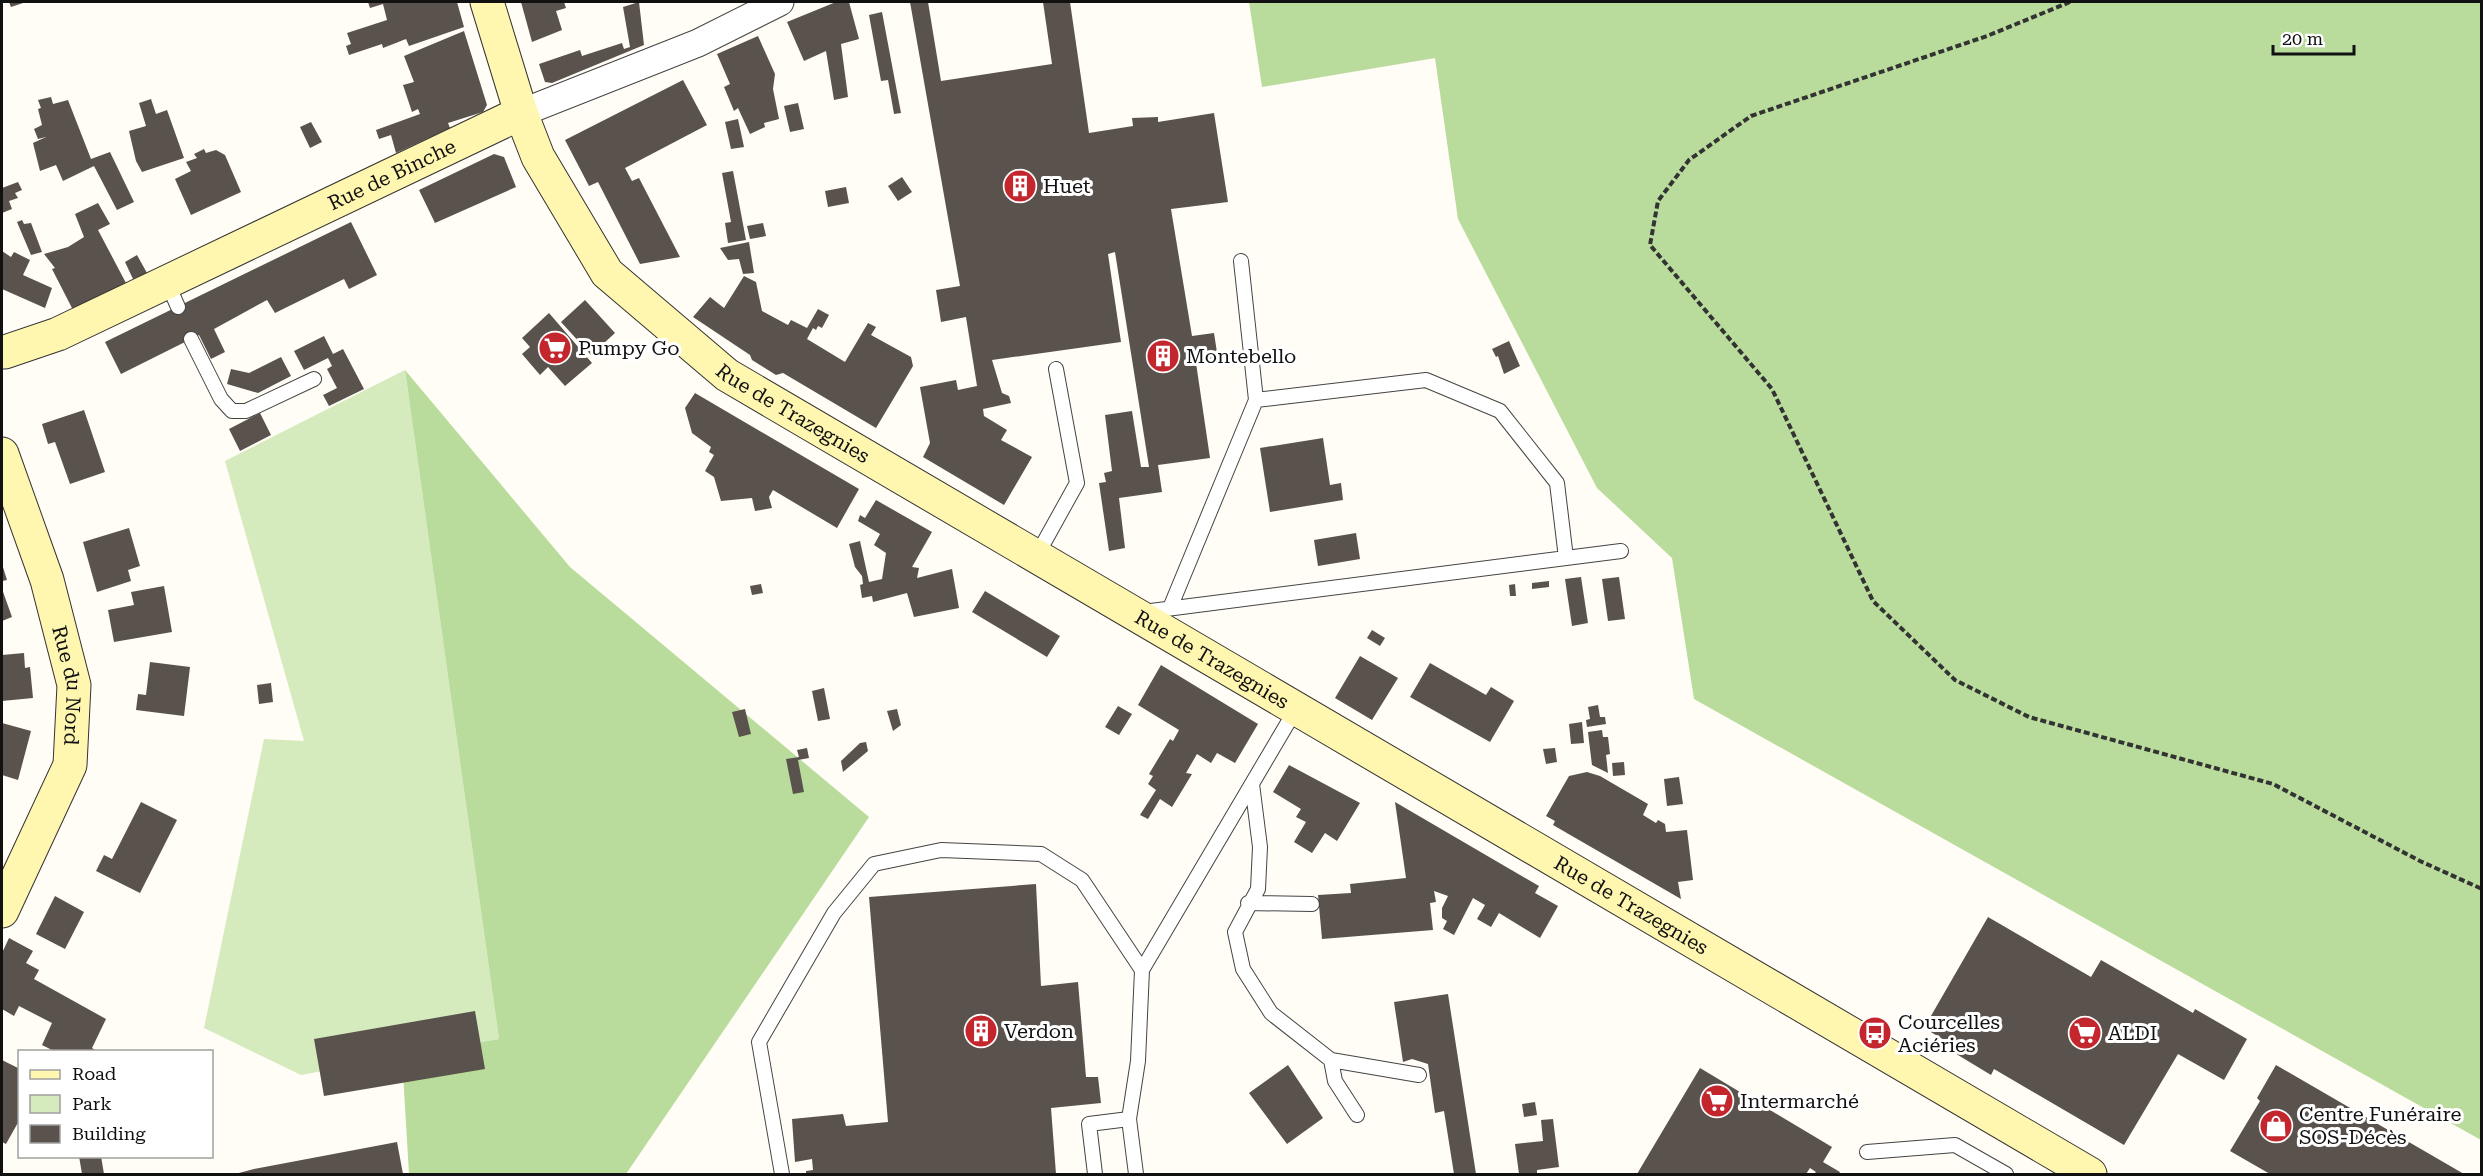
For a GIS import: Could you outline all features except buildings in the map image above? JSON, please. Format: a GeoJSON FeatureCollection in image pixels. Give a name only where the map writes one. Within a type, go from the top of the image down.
{"type":"FeatureCollection","features":[{"type":"Feature","properties":{"kind":"main road","name":"Rue de Trazegnies"},"geometry":{"type":"LineString","coordinates":[[487,2],[521,112],[538,158],[607,273],[727,375],[2090,1174]]}},
{"type":"Feature","properties":{"kind":"main road","name":"Rue de Binche"},"geometry":{"type":"LineString","coordinates":[[3,357],[58,334],[172,294],[521,112]]}},
{"type":"Feature","properties":{"kind":"main road","name":"Rue du Nord"},"geometry":{"type":"LineString","coordinates":[[2,454],[47,579],[74,685],[70,765],[2,911]]}},
{"type":"Feature","properties":{"kind":"street","name":"Rue de Binche"},"geometry":{"type":"LineString","coordinates":[[521,112],[698,44],[780,2]]}},
{"type":"Feature","properties":{"kind":"lane"},"geometry":{"type":"LineString","coordinates":[[1170,608],[1256,400],[1241,261]]}},
{"type":"Feature","properties":{"kind":"lane"},"geometry":{"type":"LineString","coordinates":[[191,339],[221,399],[232,411],[246,411],[314,379]]}},
{"type":"Feature","properties":{"kind":"lane"},"geometry":{"type":"LineString","coordinates":[[1037,555],[1077,483],[1056,369]]}},
{"type":"Feature","properties":{"kind":"lane"},"geometry":{"type":"LineString","coordinates":[[1256,400],[1426,380],[1500,411],[1557,483],[1566,558]]}},
{"type":"Feature","properties":{"kind":"lane"},"geometry":{"type":"LineString","coordinates":[[1134,613],[1620,551]]}},
{"type":"Feature","properties":{"kind":"lane"},"geometry":{"type":"LineString","coordinates":[[1136,1174],[1129,1119],[1138,1061],[1142,970],[1296,709]]}},
{"type":"Feature","properties":{"kind":"lane"},"geometry":{"type":"LineString","coordinates":[[1252,784],[1260,847],[1258,889],[1248,903],[1235,932],[1243,969],[1271,1013],[1331,1060],[1419,1075]]}},
{"type":"Feature","properties":{"kind":"lane"},"geometry":{"type":"LineString","coordinates":[[782,1174],[759,1042],[834,913],[874,864],[941,850],[1041,854],[1082,880],[1142,970]]}},
{"type":"Feature","properties":{"kind":"lane"},"geometry":{"type":"LineString","coordinates":[[1248,903],[1312,904]]}},
{"type":"Feature","properties":{"kind":"lane"},"geometry":{"type":"LineString","coordinates":[[1331,1060],[1335,1081],[1358,1114]]}},
{"type":"Feature","properties":{"kind":"lane"},"geometry":{"type":"LineString","coordinates":[[1095,1174],[1089,1124],[1129,1119]]}},
{"type":"Feature","properties":{"kind":"lane"},"geometry":{"type":"LineString","coordinates":[[1868,1152],[1955,1145],[2006,1174]]}},
{"type":"Feature","properties":{"kind":"path"},"geometry":{"type":"LineString","coordinates":[[2070,2],[1987,36],[1751,116],[1689,160],[1658,201],[1650,245],[1772,389],[1873,601],[1955,680],[2029,717],[2273,784],[2420,861],[2481,889]]}},
{"type":"Feature","properties":{"kind":"green space"},"geometry":{"type":"Polygon","coordinates":[[[1249,2],[2481,2],[2481,1140],[1694,699],[1672,558],[1597,488],[1458,219],[1435,58],[1262,87],[1249,2]]]}},
{"type":"Feature","properties":{"kind":"green space"},"geometry":{"type":"Polygon","coordinates":[[[405,370],[499,1039],[301,1075],[204,1028],[264,739],[304,741],[225,461],[405,370]]]}},
{"type":"Feature","properties":{"kind":"green space"},"geometry":{"type":"Polygon","coordinates":[[[405,370],[570,567],[869,817],[626,1174],[409,1174],[402,1056],[499,1039],[405,370]]]}},
{"type":"Feature","properties":{"kind":"place","name":"Huet"},"geometry":{"type":"Point","coordinates":[1020,186]}},
{"type":"Feature","properties":{"kind":"place","name":"Pumpy Go"},"geometry":{"type":"Point","coordinates":[555,348]}},
{"type":"Feature","properties":{"kind":"place","name":"Montebello"},"geometry":{"type":"Point","coordinates":[1163,356]}},
{"type":"Feature","properties":{"kind":"place","name":"Verdon"},"geometry":{"type":"Point","coordinates":[981,1031]}},
{"type":"Feature","properties":{"kind":"place","name":"Courcelles Aciéries"},"geometry":{"type":"Point","coordinates":[1875,1033]}},
{"type":"Feature","properties":{"kind":"place","name":"ALDI"},"geometry":{"type":"Point","coordinates":[2085,1033]}},
{"type":"Feature","properties":{"kind":"place","name":"Intermarché"},"geometry":{"type":"Point","coordinates":[1717,1101]}},
{"type":"Feature","properties":{"kind":"place","name":"Centre Funéraire SOS-Décès"},"geometry":{"type":"Point","coordinates":[2276,1126]}}]}
